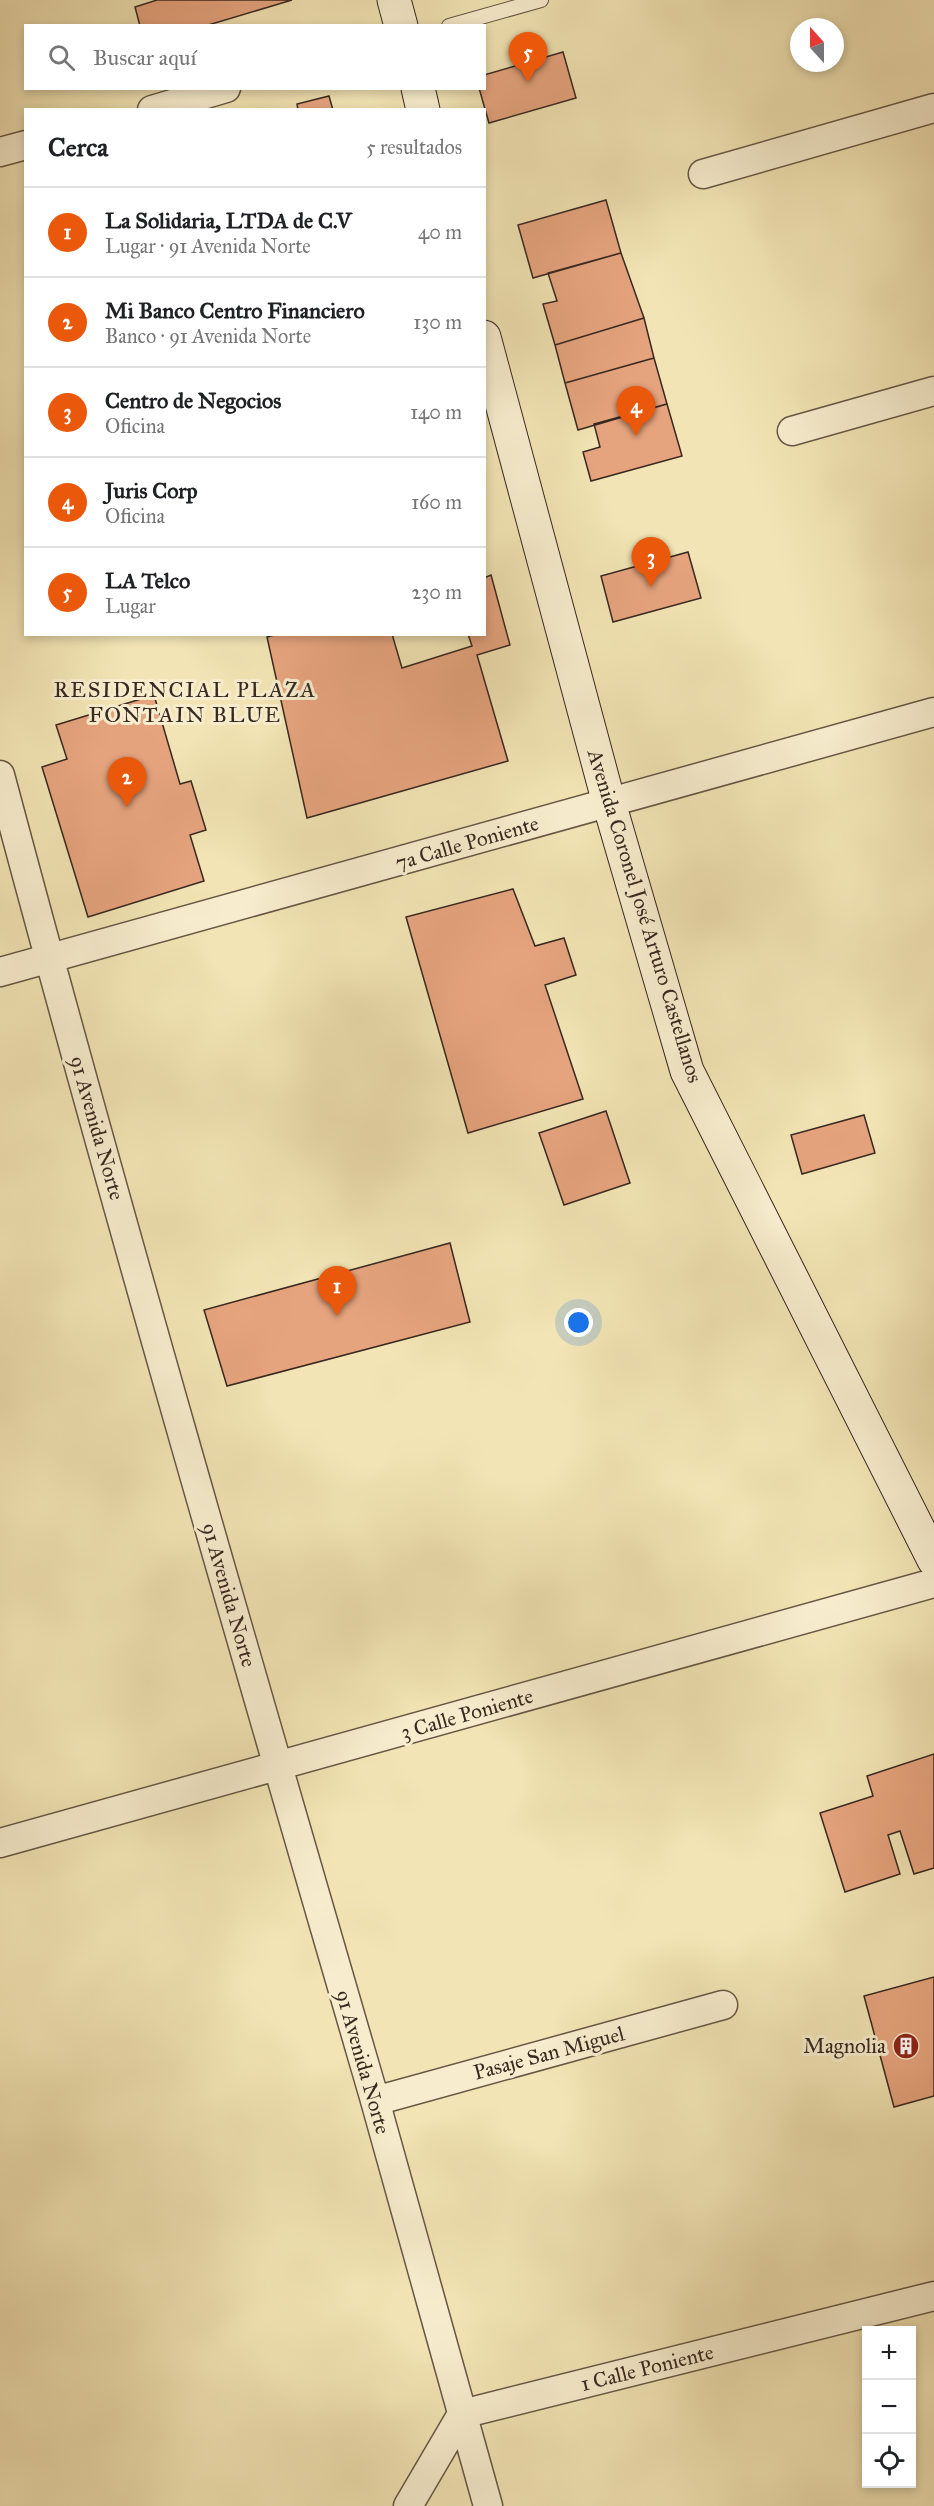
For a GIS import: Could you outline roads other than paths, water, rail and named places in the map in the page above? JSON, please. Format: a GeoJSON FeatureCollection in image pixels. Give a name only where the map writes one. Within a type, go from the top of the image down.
{"type":"FeatureCollection","features":[{"type":"Feature","properties":{"kind":"street"},"geometry":{"type":"LineString","coordinates":[[394,0],[400,24]]}},
{"type":"Feature","properties":{"kind":"street"},"geometry":{"type":"LineString","coordinates":[[159,108],[219,90]]}},
{"type":"Feature","properties":{"kind":"street"},"geometry":{"type":"LineString","coordinates":[[418,90],[423,108]]}},
{"type":"Feature","properties":{"kind":"street"},"geometry":{"type":"LineString","coordinates":[[702,174],[934,108]]}},
{"type":"Feature","properties":{"kind":"street"},"geometry":{"type":"LineString","coordinates":[[0,152],[24,146]]}},
{"type":"Feature","properties":{"kind":"street","name":"Avenida Coronel José Arturo Castellanos"},"geometry":{"type":"LineString","coordinates":[[486,344],[609,803],[687,1071],[934,1560]]}},
{"type":"Feature","properties":{"kind":"street"},"geometry":{"type":"LineString","coordinates":[[792,431],[934,392]]}},
{"type":"Feature","properties":{"kind":"street","name":"7a Calle Poniente"},"geometry":{"type":"LineString","coordinates":[[0,972],[934,712]]}},
{"type":"Feature","properties":{"kind":"street","name":"91 Avenida Norte"},"geometry":{"type":"LineString","coordinates":[[0,775],[49,960],[277,1768],[375,2101],[488,2506]]}},
{"type":"Feature","properties":{"kind":"street","name":"3 Calle Poniente"},"geometry":{"type":"LineString","coordinates":[[0,1843],[277,1768],[934,1583]]}},
{"type":"Feature","properties":{"kind":"street","name":"Pasaje San Miguel"},"geometry":{"type":"LineString","coordinates":[[375,2101],[723,2005]]}},
{"type":"Feature","properties":{"kind":"street","name":"1 Calle Poniente"},"geometry":{"type":"LineString","coordinates":[[462,2414],[934,2296]]}},
{"type":"Feature","properties":{"kind":"street"},"geometry":{"type":"LineString","coordinates":[[408,2506],[462,2414]]}},
{"type":"Feature","properties":{"kind":"lane"},"geometry":{"type":"LineString","coordinates":[[456,24],[541,0]]}},
{"type":"Feature","properties":{"kind":"place","name":"LA Telco"},"geometry":{"type":"Point","coordinates":[528,82]}},
{"type":"Feature","properties":{"kind":"place","name":"Juris Corp"},"geometry":{"type":"Point","coordinates":[636,436]}},
{"type":"Feature","properties":{"kind":"place","name":"Centro de Negocios"},"geometry":{"type":"Point","coordinates":[651,587]}},
{"type":"Feature","properties":{"kind":"place","name":"Mi Banco Centro Financiero"},"geometry":{"type":"Point","coordinates":[127,807]}},
{"type":"Feature","properties":{"kind":"place","name":"La Solidaria, LTDA de C.V"},"geometry":{"type":"Point","coordinates":[337,1316]}},
{"type":"Feature","properties":{"kind":"place","name":"Magnolia"},"geometry":{"type":"Point","coordinates":[906,2046]}},
{"type":"Feature","properties":{"kind":"district","name":"RESIDENCIAL PLAZA FONTAIN BLUE"},"geometry":{"type":"Point","coordinates":[185,702]}}]}
